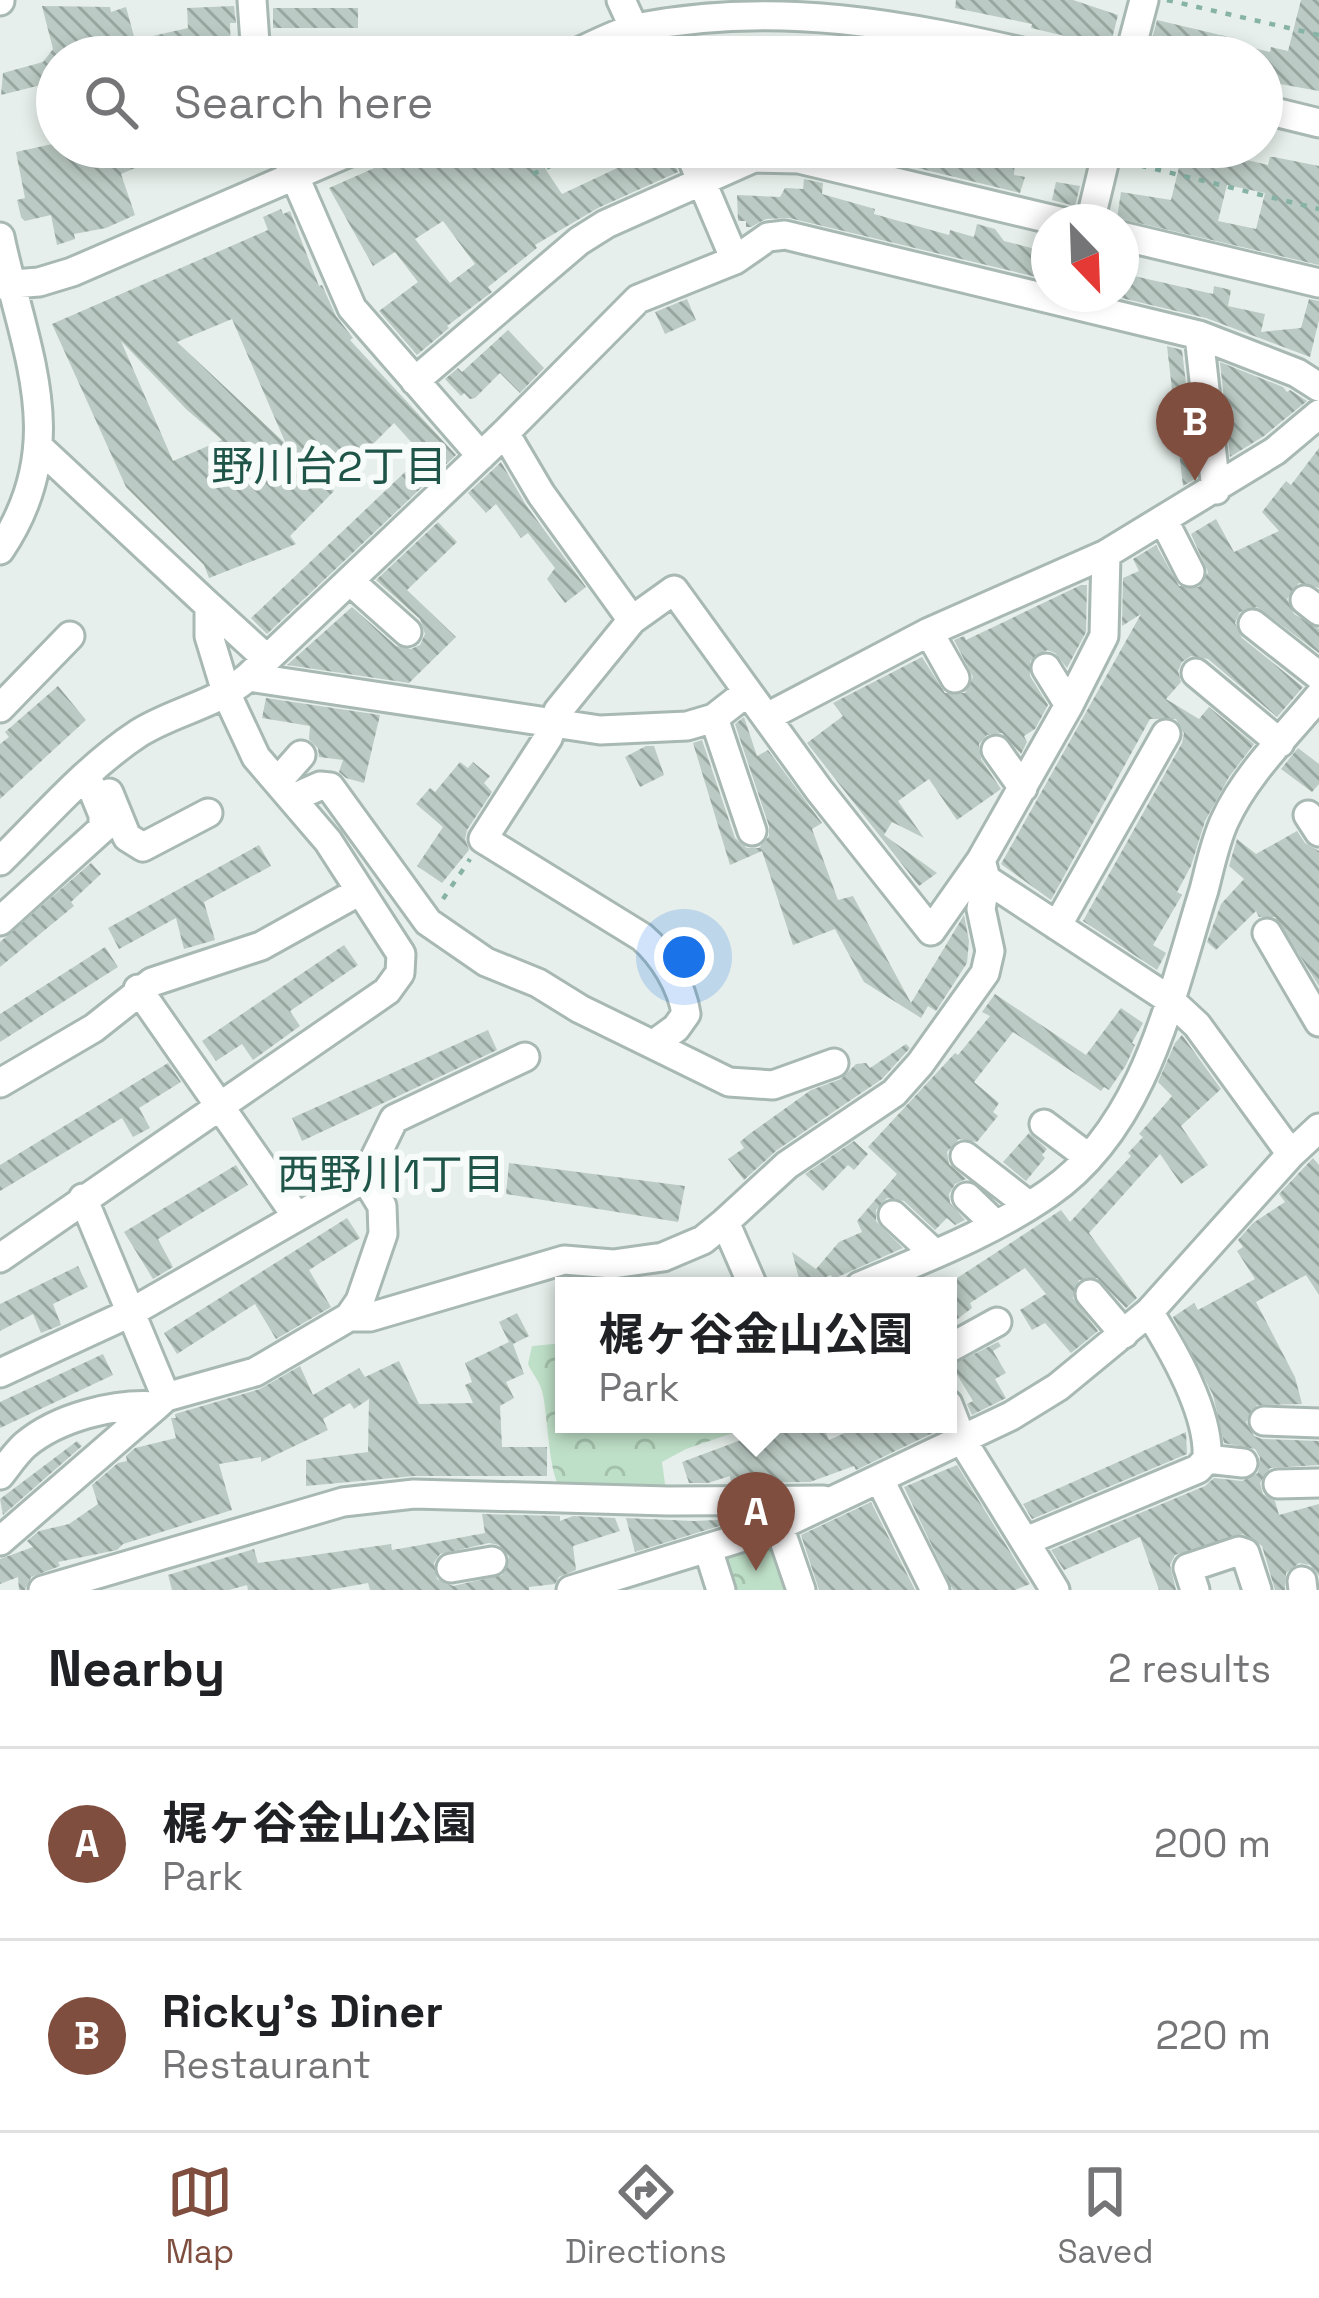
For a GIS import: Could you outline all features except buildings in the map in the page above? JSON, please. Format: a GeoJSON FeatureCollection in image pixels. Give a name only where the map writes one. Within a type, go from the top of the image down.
{"type":"FeatureCollection","features":[{"type":"Feature","properties":{"kind":"street"},"geometry":{"type":"LineString","coordinates":[[253,0],[255,36]]}},
{"type":"Feature","properties":{"kind":"street"},"geometry":{"type":"LineString","coordinates":[[621,0],[638,36]]}},
{"type":"Feature","properties":{"kind":"street"},"geometry":{"type":"LineString","coordinates":[[1135,36],[1144,0]]}},
{"type":"Feature","properties":{"kind":"street"},"geometry":{"type":"LineString","coordinates":[[616,36],[705,11],[772,6],[845,11],[952,36]]}},
{"type":"Feature","properties":{"kind":"street"},"geometry":{"type":"LineString","coordinates":[[1283,114],[1319,123]]}},
{"type":"Feature","properties":{"kind":"street"},"geometry":{"type":"LineString","coordinates":[[291,168],[352,308],[481,456]]}},
{"type":"Feature","properties":{"kind":"street"},"geometry":{"type":"LineString","coordinates":[[5,285],[72,272],[312,168]]}},
{"type":"Feature","properties":{"kind":"street"},"geometry":{"type":"LineString","coordinates":[[697,168],[734,260]]}},
{"type":"Feature","properties":{"kind":"street"},"geometry":{"type":"LineString","coordinates":[[415,381],[579,241],[730,168]]}},
{"type":"Feature","properties":{"kind":"street"},"geometry":{"type":"LineString","coordinates":[[838,168],[1031,214]]}},
{"type":"Feature","properties":{"kind":"street"},"geometry":{"type":"LineString","coordinates":[[1094,204],[1103,168]]}},
{"type":"Feature","properties":{"kind":"street"},"geometry":{"type":"LineString","coordinates":[[0,861],[93,771],[140,733],[247,677],[351,582],[638,299],[734,260],[768,237],[785,236],[1031,289]]}},
{"type":"Feature","properties":{"kind":"street"},"geometry":{"type":"LineString","coordinates":[[0,237],[5,285],[40,406],[41,449],[31,490],[0,550]]}},
{"type":"Feature","properties":{"kind":"street"},"geometry":{"type":"LineString","coordinates":[[1139,240],[1319,283]]}},
{"type":"Feature","properties":{"kind":"street"},"geometry":{"type":"LineString","coordinates":[[1120,312],[1198,335],[1297,373],[1319,387]]}},
{"type":"Feature","properties":{"kind":"street"},"geometry":{"type":"LineString","coordinates":[[1198,335],[1216,490]]}},
{"type":"Feature","properties":{"kind":"street"},"geometry":{"type":"LineString","coordinates":[[767,717],[928,632],[1106,554],[1216,490],[1275,451],[1319,414]]}},
{"type":"Feature","properties":{"kind":"street"},"geometry":{"type":"LineString","coordinates":[[505,433],[541,494],[632,620]]}},
{"type":"Feature","properties":{"kind":"street"},"geometry":{"type":"LineString","coordinates":[[0,1258],[387,991],[400,973],[401,954],[328,841],[256,757],[247,677],[209,606],[41,449]]}},
{"type":"Feature","properties":{"kind":"street"},"geometry":{"type":"LineString","coordinates":[[1164,521],[1190,572]]}},
{"type":"Feature","properties":{"kind":"street"},"geometry":{"type":"LineString","coordinates":[[654,1044],[686,1014],[660,952],[483,839],[555,724],[558,711],[632,620],[674,590],[746,693],[931,931],[983,870],[1104,636],[1106,554]]}},
{"type":"Feature","properties":{"kind":"street"},"geometry":{"type":"LineString","coordinates":[[351,582],[407,632]]}},
{"type":"Feature","properties":{"kind":"street"},"geometry":{"type":"LineString","coordinates":[[209,606],[209,636],[247,677],[600,730],[659,730],[714,718],[746,693]]}},
{"type":"Feature","properties":{"kind":"street"},"geometry":{"type":"LineString","coordinates":[[1253,624],[1319,676]]}},
{"type":"Feature","properties":{"kind":"street"},"geometry":{"type":"LineString","coordinates":[[928,632],[956,678]]}},
{"type":"Feature","properties":{"kind":"street"},"geometry":{"type":"LineString","coordinates":[[0,708],[70,636]]}},
{"type":"Feature","properties":{"kind":"street"},"geometry":{"type":"LineString","coordinates":[[1046,668],[1070,705]]}},
{"type":"Feature","properties":{"kind":"street"},"geometry":{"type":"LineString","coordinates":[[1196,673],[1280,742]]}},
{"type":"Feature","properties":{"kind":"street"},"geometry":{"type":"LineString","coordinates":[[880,1277],[1050,1192],[1088,1157],[1117,1121],[1142,1073],[1170,1000],[1225,820],[1250,780],[1319,696]]}},
{"type":"Feature","properties":{"kind":"street"},"geometry":{"type":"LineString","coordinates":[[714,718],[752,831]]}},
{"type":"Feature","properties":{"kind":"street"},"geometry":{"type":"LineString","coordinates":[[1057,926],[1152,743]]}},
{"type":"Feature","properties":{"kind":"street"},"geometry":{"type":"LineString","coordinates":[[996,751],[1023,788]]}},
{"type":"Feature","properties":{"kind":"street"},"geometry":{"type":"LineString","coordinates":[[285,790],[301,755]]}},
{"type":"Feature","properties":{"kind":"street"},"geometry":{"type":"LineString","coordinates":[[93,771],[127,837],[143,848],[208,813]]}},
{"type":"Feature","properties":{"kind":"street"},"geometry":{"type":"LineString","coordinates":[[0,921],[104,828],[93,771]]}},
{"type":"Feature","properties":{"kind":"street"},"geometry":{"type":"LineString","coordinates":[[285,790],[330,787],[428,922],[486,962],[538,983],[729,1082],[772,1085],[834,1063]]}},
{"type":"Feature","properties":{"kind":"street"},"geometry":{"type":"LineString","coordinates":[[0,837],[44,795]]}},
{"type":"Feature","properties":{"kind":"street"},"geometry":{"type":"LineString","coordinates":[[577,1589],[779,1526],[962,1440],[1058,1388],[1148,1312],[1310,1141],[1170,1000],[1057,926],[983,870]]}},
{"type":"Feature","properties":{"kind":"street"},"geometry":{"type":"LineString","coordinates":[[349,1317],[370,1317],[563,1260],[613,1264],[663,1257],[703,1240],[787,1165],[894,1093],[920,1064],[985,973],[990,951],[981,909],[983,870]]}},
{"type":"Feature","properties":{"kind":"street"},"geometry":{"type":"LineString","coordinates":[[0,1083],[94,1028],[138,989],[261,946],[360,891]]}},
{"type":"Feature","properties":{"kind":"street"},"geometry":{"type":"LineString","coordinates":[[1268,933],[1319,1022]]}},
{"type":"Feature","properties":{"kind":"street"},"geometry":{"type":"LineString","coordinates":[[138,989],[297,1217]]}},
{"type":"Feature","properties":{"kind":"street"},"geometry":{"type":"LineString","coordinates":[[0,1373],[130,1313],[365,1178],[394,1118],[525,1057]]}},
{"type":"Feature","properties":{"kind":"street"},"geometry":{"type":"LineString","coordinates":[[920,1064],[943,1083]]}},
{"type":"Feature","properties":{"kind":"street"},"geometry":{"type":"LineString","coordinates":[[1044,1124],[1088,1157]]}},
{"type":"Feature","properties":{"kind":"street"},"geometry":{"type":"LineString","coordinates":[[965,1156],[1028,1205]]}},
{"type":"Feature","properties":{"kind":"street"},"geometry":{"type":"LineString","coordinates":[[0,1475],[22,1447],[73,1419],[161,1402],[255,1372],[349,1317],[360,1301],[383,1234],[382,1206],[365,1178]]}},
{"type":"Feature","properties":{"kind":"street"},"geometry":{"type":"LineString","coordinates":[[967,1197],[994,1223]]}},
{"type":"Feature","properties":{"kind":"street"},"geometry":{"type":"LineString","coordinates":[[83,1198],[161,1402]]}},
{"type":"Feature","properties":{"kind":"street"},"geometry":{"type":"LineString","coordinates":[[893,1215],[935,1253]]}},
{"type":"Feature","properties":{"kind":"street"},"geometry":{"type":"LineString","coordinates":[[725,1222],[749,1277]]}},
{"type":"Feature","properties":{"kind":"street"},"geometry":{"type":"LineString","coordinates":[[1090,1294],[1124,1334]]}},
{"type":"Feature","properties":{"kind":"street"},"geometry":{"type":"LineString","coordinates":[[1026,1540],[1198,1469],[1208,1459],[1208,1437],[1170,1346],[1148,1312]]}},
{"type":"Feature","properties":{"kind":"street"},"geometry":{"type":"LineString","coordinates":[[957,1344],[997,1322]]}},
{"type":"Feature","properties":{"kind":"street"},"geometry":{"type":"LineString","coordinates":[[0,1541],[161,1402]]}},
{"type":"Feature","properties":{"kind":"street"},"geometry":{"type":"LineString","coordinates":[[1264,1421],[1319,1423]]}},
{"type":"Feature","properties":{"kind":"street"},"geometry":{"type":"LineString","coordinates":[[957,1428],[1054,1590]]}},
{"type":"Feature","properties":{"kind":"street"},"geometry":{"type":"LineString","coordinates":[[1208,1459],[1243,1463]]}},
{"type":"Feature","properties":{"kind":"street"},"geometry":{"type":"LineString","coordinates":[[880,1480],[934,1590]]}},
{"type":"Feature","properties":{"kind":"street"},"geometry":{"type":"LineString","coordinates":[[1278,1484],[1319,1483]]}},
{"type":"Feature","properties":{"kind":"street"},"geometry":{"type":"LineString","coordinates":[[43,1590],[343,1502],[414,1494],[836,1500]]}},
{"type":"Feature","properties":{"kind":"street"},"geometry":{"type":"LineString","coordinates":[[779,1526],[801,1590]]}},
{"type":"Feature","properties":{"kind":"street"},"geometry":{"type":"LineString","coordinates":[[708,1549],[721,1590]]}},
{"type":"Feature","properties":{"kind":"street"},"geometry":{"type":"LineString","coordinates":[[1189,1568],[1239,1551],[1246,1553],[1257,1590]]}},
{"type":"Feature","properties":{"kind":"path"},"geometry":{"type":"LineString","coordinates":[[1167,0],[1319,35]]}},
{"type":"Feature","properties":{"kind":"path"},"geometry":{"type":"LineString","coordinates":[[533,174],[546,168]]}},
{"type":"Feature","properties":{"kind":"path"},"geometry":{"type":"LineString","coordinates":[[1167,168],[1319,209]]}},
{"type":"Feature","properties":{"kind":"path"},"geometry":{"type":"LineString","coordinates":[[428,922],[483,839]]}},
{"type":"Feature","properties":{"kind":"green space"},"geometry":{"type":"Polygon","coordinates":[[[555,1344],[555,1433],[733,1433],[662,1462],[666,1491],[560,1487],[542,1391],[528,1364],[532,1346],[555,1344]]]}},
{"type":"Feature","properties":{"kind":"green space"},"geometry":{"type":"Polygon","coordinates":[[[777,1534],[795,1590],[728,1590],[717,1552],[777,1534]]]}},
{"type":"Feature","properties":{"kind":"place","name":"Ricky's Diner"},"geometry":{"type":"Point","coordinates":[1195,481]}},
{"type":"Feature","properties":{"kind":"place","name":"梶ヶ谷金山公園"},"geometry":{"type":"Point","coordinates":[756,1571]}},
{"type":"Feature","properties":{"kind":"district","name":"野川台2丁目"},"geometry":{"type":"Point","coordinates":[329,466]}},
{"type":"Feature","properties":{"kind":"district","name":"西野川1丁目"},"geometry":{"type":"Point","coordinates":[391,1174]}}]}
